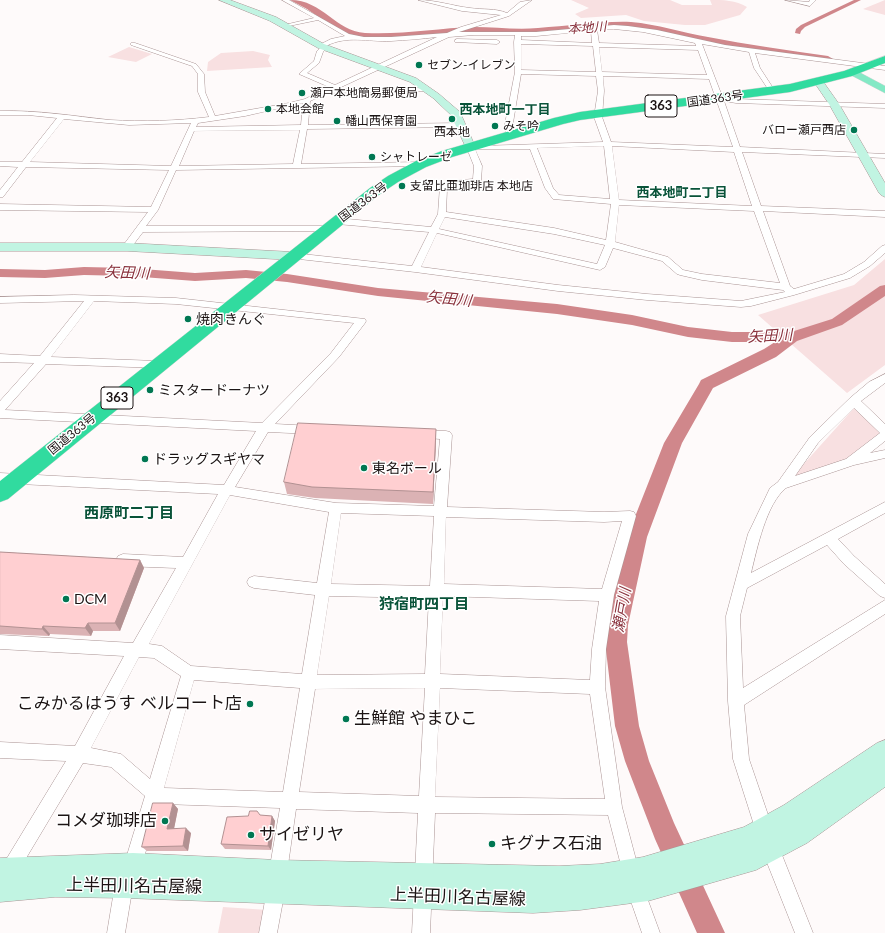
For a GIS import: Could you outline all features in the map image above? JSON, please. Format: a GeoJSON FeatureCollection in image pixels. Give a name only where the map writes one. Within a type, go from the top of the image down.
{"type":"FeatureCollection","features":[{"type":"Feature","properties":{"kind":"highway","name":"363"},"geometry":{"type":"LineString","coordinates":[[853,72],[876,65]]}},
{"type":"Feature","properties":{"kind":"highway","name":"国道363号"},"geometry":{"type":"LineString","coordinates":[[0,493],[9,478],[93,418],[375,191],[393,179],[421,164],[470,146],[559,121],[599,114],[772,91],[819,82],[853,72]]}},
{"type":"Feature","properties":{"kind":"main road"},"geometry":{"type":"LineString","coordinates":[[853,72],[885,90]]}},
{"type":"Feature","properties":{"kind":"street"},"geometry":{"type":"LineString","coordinates":[[224,0],[261,14],[323,47],[413,80],[429,90],[456,114],[478,166],[477,181],[450,183],[443,188],[442,214],[415,269]]}},
{"type":"Feature","properties":{"kind":"street"},"geometry":{"type":"LineString","coordinates":[[285,0],[321,15],[354,32],[362,34],[395,34],[463,28]]}},
{"type":"Feature","properties":{"kind":"street"},"geometry":{"type":"LineString","coordinates":[[421,0],[461,9],[481,11],[494,10],[507,15]]}},
{"type":"Feature","properties":{"kind":"street"},"geometry":{"type":"LineString","coordinates":[[127,247],[154,210],[194,125],[213,119],[280,108],[307,100],[463,28],[507,15],[529,0]]}},
{"type":"Feature","properties":{"kind":"street"},"geometry":{"type":"LineString","coordinates":[[788,0],[810,4],[813,0]]}},
{"type":"Feature","properties":{"kind":"street"},"geometry":{"type":"LineString","coordinates":[[286,26],[321,15]]}},
{"type":"Feature","properties":{"kind":"street"},"geometry":{"type":"LineString","coordinates":[[321,15],[336,29],[354,37],[375,40],[474,33],[519,35],[614,27],[641,29],[699,44]]}},
{"type":"Feature","properties":{"kind":"street"},"geometry":{"type":"LineString","coordinates":[[141,229],[332,225],[433,230],[600,267],[610,244],[615,202],[608,144],[599,114],[601,92],[600,75],[594,29]]}},
{"type":"Feature","properties":{"kind":"street"},"geometry":{"type":"LineString","coordinates":[[334,87],[311,76],[302,74],[317,62],[320,51],[333,40],[354,37],[362,34]]}},
{"type":"Feature","properties":{"kind":"street"},"geometry":{"type":"LineString","coordinates":[[512,135],[508,129],[518,72],[517,42],[519,35]]}},
{"type":"Feature","properties":{"kind":"street"},"geometry":{"type":"LineString","coordinates":[[438,40],[502,42]]}},
{"type":"Feature","properties":{"kind":"street"},"geometry":{"type":"LineString","coordinates":[[509,42],[596,45],[699,44],[876,65]]}},
{"type":"Feature","properties":{"kind":"street"},"geometry":{"type":"LineString","coordinates":[[133,44],[194,64],[201,74],[201,92],[213,119]]}},
{"type":"Feature","properties":{"kind":"street"},"geometry":{"type":"LineString","coordinates":[[699,44],[720,98],[758,209],[789,290]]}},
{"type":"Feature","properties":{"kind":"street"},"geometry":{"type":"LineString","coordinates":[[750,50],[757,68],[772,91]]}},
{"type":"Feature","properties":{"kind":"street"},"geometry":{"type":"LineString","coordinates":[[518,72],[712,78]]}},
{"type":"Feature","properties":{"kind":"street"},"geometry":{"type":"LineString","coordinates":[[819,82],[834,104],[885,193]]}},
{"type":"Feature","properties":{"kind":"street"},"geometry":{"type":"LineString","coordinates":[[326,91],[429,90]]}},
{"type":"Feature","properties":{"kind":"street"},"geometry":{"type":"LineString","coordinates":[[720,98],[736,101],[885,106]]}},
{"type":"Feature","properties":{"kind":"street"},"geometry":{"type":"LineString","coordinates":[[297,166],[307,100]]}},
{"type":"Feature","properties":{"kind":"street"},"geometry":{"type":"LineString","coordinates":[[0,113],[20,113],[113,122],[194,125],[304,127],[461,125]]}},
{"type":"Feature","properties":{"kind":"street"},"geometry":{"type":"LineString","coordinates":[[0,195],[62,117]]}},
{"type":"Feature","properties":{"kind":"street"},"geometry":{"type":"LineString","coordinates":[[470,146],[480,148],[608,144],[885,156]]}},
{"type":"Feature","properties":{"kind":"street"},"geometry":{"type":"LineString","coordinates":[[533,147],[549,188],[556,197],[615,202],[885,214]]}},
{"type":"Feature","properties":{"kind":"street"},"geometry":{"type":"LineString","coordinates":[[0,164],[173,168],[421,164]]}},
{"type":"Feature","properties":{"kind":"street"},"geometry":{"type":"LineString","coordinates":[[0,207],[154,210]]}},
{"type":"Feature","properties":{"kind":"street"},"geometry":{"type":"LineString","coordinates":[[442,214],[554,231],[665,259],[680,272],[694,276],[789,290]]}},
{"type":"Feature","properties":{"kind":"street"},"geometry":{"type":"LineString","coordinates":[[0,247],[127,247],[292,257],[415,269],[558,288],[647,297],[733,303],[750,303],[789,290],[847,276],[867,264],[885,248]]}},
{"type":"Feature","properties":{"kind":"street"},"geometry":{"type":"LineString","coordinates":[[0,408],[43,360],[91,298]]}},
{"type":"Feature","properties":{"kind":"street"},"geometry":{"type":"LineString","coordinates":[[0,300],[91,298],[149,299],[232,306],[361,321],[335,355],[264,428],[227,490],[140,646],[135,650],[79,754],[3,876]]}},
{"type":"Feature","properties":{"kind":"street"},"geometry":{"type":"LineString","coordinates":[[0,358],[158,365]]}},
{"type":"Feature","properties":{"kind":"street"},"geometry":{"type":"LineString","coordinates":[[804,933],[760,844],[741,759],[736,701],[733,616],[754,534],[774,492],[782,485],[814,440],[854,401],[873,385],[885,378]]}},
{"type":"Feature","properties":{"kind":"street"},"geometry":{"type":"LineString","coordinates":[[854,401],[885,431]]}},
{"type":"Feature","properties":{"kind":"street"},"geometry":{"type":"LineString","coordinates":[[0,414],[328,430]]}},
{"type":"Feature","properties":{"kind":"street"},"geometry":{"type":"LineString","coordinates":[[406,434],[446,435],[440,512],[421,933]]}},
{"type":"Feature","properties":{"kind":"street"},"geometry":{"type":"LineString","coordinates":[[850,462],[885,435]]}},
{"type":"Feature","properties":{"kind":"street"},"geometry":{"type":"LineString","coordinates":[[782,485],[850,462],[885,454]]}},
{"type":"Feature","properties":{"kind":"street"},"geometry":{"type":"LineString","coordinates":[[9,478],[227,490],[336,508],[604,517],[630,516],[607,595],[599,649],[597,687],[614,807],[639,880],[651,933]]}},
{"type":"Feature","properties":{"kind":"street"},"geometry":{"type":"LineString","coordinates":[[740,585],[885,507]]}},
{"type":"Feature","properties":{"kind":"street"},"geometry":{"type":"LineString","coordinates":[[268,933],[336,508]]}},
{"type":"Feature","properties":{"kind":"street"},"geometry":{"type":"LineString","coordinates":[[829,538],[849,560],[885,592]]}},
{"type":"Feature","properties":{"kind":"street"},"geometry":{"type":"LineString","coordinates":[[109,559],[186,563]]}},
{"type":"Feature","properties":{"kind":"street"},"geometry":{"type":"LineString","coordinates":[[254,582],[323,590],[437,592],[444,590],[607,595]]}},
{"type":"Feature","properties":{"kind":"street"},"geometry":{"type":"LineString","coordinates":[[736,701],[885,606]]}},
{"type":"Feature","properties":{"kind":"street"},"geometry":{"type":"LineString","coordinates":[[0,642],[157,651],[189,673],[308,682],[432,681],[597,687]]}},
{"type":"Feature","properties":{"kind":"street"},"geometry":{"type":"LineString","coordinates":[[116,933],[129,875],[189,673]]}},
{"type":"Feature","properties":{"kind":"street"},"geometry":{"type":"LineString","coordinates":[[0,750],[79,754],[115,760],[154,792],[164,796],[426,805],[614,807]]}},
{"type":"Feature","properties":{"kind":"street","name":"上半田川名古屋線"},"geometry":{"type":"LineString","coordinates":[[760,844],[885,751]]}},
{"type":"Feature","properties":{"kind":"street","name":"上半田川名古屋線"},"geometry":{"type":"LineString","coordinates":[[3,876],[55,884],[129,875],[422,885],[533,900],[580,897],[798,834],[885,772]]}},
{"type":"Feature","properties":{"kind":"shaded area"},"geometry":{"type":"Polygon","coordinates":[[[571,0],[670,0],[682,5],[712,5],[710,0],[720,0],[734,2],[747,7],[740,15],[705,25],[685,25],[644,21],[626,15],[581,18],[575,14],[589,8],[571,0]]]}},
{"type":"Feature","properties":{"kind":"shaded area"},"geometry":{"type":"Polygon","coordinates":[[[885,0],[885,15],[863,9],[885,0]]]}},
{"type":"Feature","properties":{"kind":"shaded area"},"geometry":{"type":"Polygon","coordinates":[[[129,47],[152,54],[136,62],[108,57],[129,47]]]}},
{"type":"Feature","properties":{"kind":"shaded area"},"geometry":{"type":"Polygon","coordinates":[[[253,51],[270,55],[268,60],[272,67],[207,71],[208,62],[221,53],[253,51]]]}},
{"type":"Feature","properties":{"kind":"shaded area"},"geometry":{"type":"Polygon","coordinates":[[[885,259],[885,365],[847,393],[758,315],[854,285],[885,259]]]}},
{"type":"Feature","properties":{"kind":"shaded area"},"geometry":{"type":"Polygon","coordinates":[[[855,407],[881,432],[847,459],[795,479],[793,476],[855,407]]]}},
{"type":"Feature","properties":{"kind":"shaded area"},"geometry":{"type":"Polygon","coordinates":[[[223,907],[268,910],[262,933],[218,933],[223,907]]]}},
{"type":"Feature","properties":{"kind":"building","name":"東名ボール"},"geometry":{"type":"Polygon","coordinates":[[[298,423],[436,429],[433,492],[312,487],[284,482],[298,423]]]}},
{"type":"Feature","properties":{"kind":"building","name":"DCM"},"geometry":{"type":"Polygon","coordinates":[[[0,552],[140,560],[115,623],[88,623],[85,628],[43,626],[42,629],[0,626],[0,552]]]}},
{"type":"Feature","properties":{"kind":"building","name":"コメダ珈琲店"},"geometry":{"type":"Polygon","coordinates":[[[153,803],[173,803],[167,829],[186,828],[183,846],[142,847],[153,803]]]}},
{"type":"Feature","properties":{"kind":"building","name":"サイゼリヤ"},"geometry":{"type":"Polygon","coordinates":[[[250,811],[257,811],[260,815],[272,816],[268,846],[221,844],[227,817],[248,816],[250,811]]]}},
{"type":"Feature","properties":{"kind":"waterway","name":"本地川"},"geometry":{"type":"LineString","coordinates":[[294,0],[310,7],[343,30],[354,35],[402,36],[474,30],[509,32],[602,25],[630,25],[644,26],[708,40],[828,59]]}},
{"type":"Feature","properties":{"kind":"waterway"},"geometry":{"type":"LineString","coordinates":[[798,33],[798,30],[803,26],[858,0]]}},
{"type":"Feature","properties":{"kind":"waterway","name":"矢田川"},"geometry":{"type":"LineString","coordinates":[[0,273],[45,274],[84,271],[129,272],[195,277],[246,274],[287,278],[378,292],[557,309],[632,320],[688,332],[732,337],[792,337]]}},
{"type":"Feature","properties":{"kind":"waterway","name":"矢田川"},"geometry":{"type":"LineString","coordinates":[[792,337],[837,322],[885,289]]}},
{"type":"Feature","properties":{"kind":"waterway","name":"瀬戸川"},"geometry":{"type":"LineString","coordinates":[[711,933],[664,830],[637,761],[627,726],[622,696],[616,642],[617,625],[637,537],[658,479],[673,443],[707,384],[770,353],[792,337]]}},
{"type":"Feature","properties":{"kind":"place","name":"セブン-イレブン"},"geometry":{"type":"Point","coordinates":[419,65]}},
{"type":"Feature","properties":{"kind":"place","name":"瀬戸本地簡易郵便局"},"geometry":{"type":"Point","coordinates":[302,93]}},
{"type":"Feature","properties":{"kind":"place","name":"本地会館"},"geometry":{"type":"Point","coordinates":[268,109]}},
{"type":"Feature","properties":{"kind":"place","name":"西本地"},"geometry":{"type":"Point","coordinates":[452,119]}},
{"type":"Feature","properties":{"kind":"place","name":"幡山西保育園"},"geometry":{"type":"Point","coordinates":[337,121]}},
{"type":"Feature","properties":{"kind":"place","name":"みそ吟"},"geometry":{"type":"Point","coordinates":[495,126]}},
{"type":"Feature","properties":{"kind":"place","name":"バロー瀬戸西店"},"geometry":{"type":"Point","coordinates":[854,130]}},
{"type":"Feature","properties":{"kind":"place","name":"シャトレーゼ"},"geometry":{"type":"Point","coordinates":[372,157]}},
{"type":"Feature","properties":{"kind":"place","name":"支留比亜珈琲店 本地店"},"geometry":{"type":"Point","coordinates":[402,186]}},
{"type":"Feature","properties":{"kind":"place","name":"焼肉きんぐ"},"geometry":{"type":"Point","coordinates":[188,319]}},
{"type":"Feature","properties":{"kind":"place","name":"ミスタードーナツ"},"geometry":{"type":"Point","coordinates":[150,390]}},
{"type":"Feature","properties":{"kind":"place","name":"ドラッグスギヤマ"},"geometry":{"type":"Point","coordinates":[145,459]}},
{"type":"Feature","properties":{"kind":"place","name":"東名ボール"},"geometry":{"type":"Point","coordinates":[364,468]}},
{"type":"Feature","properties":{"kind":"place","name":"DCM"},"geometry":{"type":"Point","coordinates":[66,599]}},
{"type":"Feature","properties":{"kind":"place","name":"こみかるはうす ベルコート店"},"geometry":{"type":"Point","coordinates":[250,704]}},
{"type":"Feature","properties":{"kind":"place","name":"生鮮館 やまひこ"},"geometry":{"type":"Point","coordinates":[346,719]}},
{"type":"Feature","properties":{"kind":"place","name":"コメダ珈琲店"},"geometry":{"type":"Point","coordinates":[165,821]}},
{"type":"Feature","properties":{"kind":"place","name":"サイゼリヤ"},"geometry":{"type":"Point","coordinates":[251,835]}},
{"type":"Feature","properties":{"kind":"place","name":"キグナス石油"},"geometry":{"type":"Point","coordinates":[492,844]}},
{"type":"Feature","properties":{"kind":"district","name":"西本地町一丁目"},"geometry":{"type":"Point","coordinates":[505,110]}},
{"type":"Feature","properties":{"kind":"district","name":"西本地町二丁目"},"geometry":{"type":"Point","coordinates":[682,193]}},
{"type":"Feature","properties":{"kind":"district","name":"西原町二丁目"},"geometry":{"type":"Point","coordinates":[129,513]}},
{"type":"Feature","properties":{"kind":"district","name":"狩宿町四丁目"},"geometry":{"type":"Point","coordinates":[424,604]}}]}
